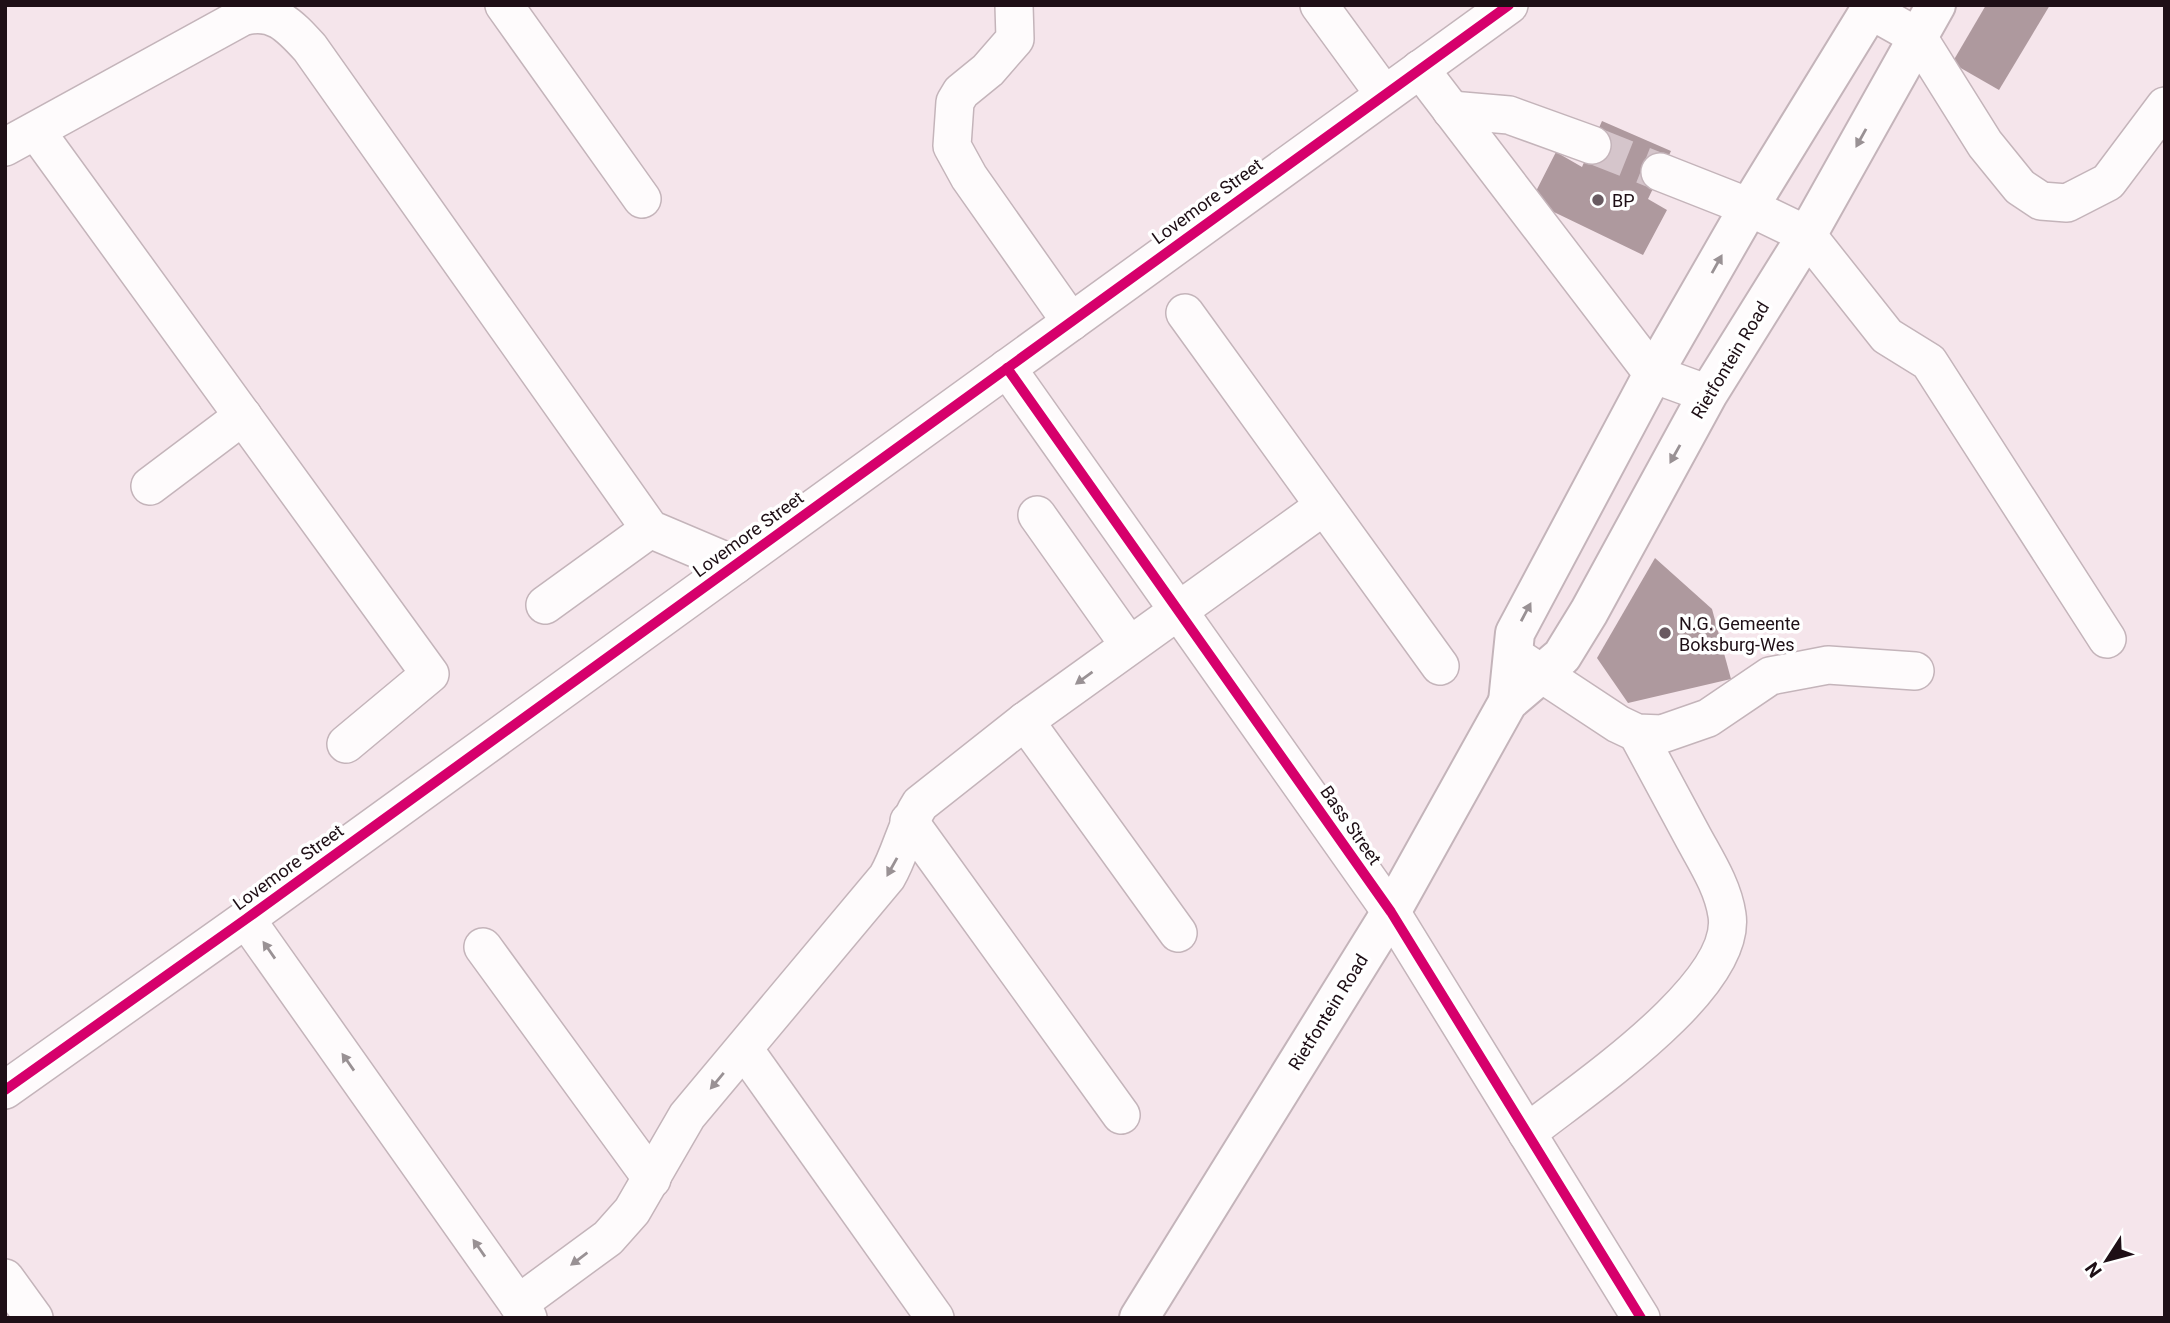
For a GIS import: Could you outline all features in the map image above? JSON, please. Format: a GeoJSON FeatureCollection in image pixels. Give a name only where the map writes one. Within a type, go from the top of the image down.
{"type":"FeatureCollection","features":[{"type":"Feature","properties":{"kind":"main road"},"geometry":{"type":"LineString","coordinates":[[1527,664],[1515,633],[1653,374],[1749,207],[1871,8]]}},
{"type":"Feature","properties":{"kind":"main road","name":"Rietfontein Road"},"geometry":{"type":"LineString","coordinates":[[1139,1318],[1391,912],[1527,664],[1562,656],[1589,612],[1708,394],[1807,235],[1927,21]]}},
{"type":"Feature","properties":{"kind":"street"},"geometry":{"type":"LineString","coordinates":[[504,5],[642,200]]}},
{"type":"Feature","properties":{"kind":"street"},"geometry":{"type":"LineString","coordinates":[[1014,5],[1015,39],[988,70],[961,92],[955,102],[952,146],[969,177],[1071,322]]}},
{"type":"Feature","properties":{"kind":"street"},"geometry":{"type":"LineString","coordinates":[[1319,5],[1384,94]]}},
{"type":"Feature","properties":{"kind":"street","name":"Lovemore Street"},"geometry":{"type":"LineString","coordinates":[[5,1090],[246,919],[1509,5]]}},
{"type":"Feature","properties":{"kind":"street"},"geometry":{"type":"LineString","coordinates":[[1871,8],[1927,21],[1985,144],[2020,187],[2040,201],[2067,203],[2108,182],[2165,106]]}},
{"type":"Feature","properties":{"kind":"street"},"geometry":{"type":"LineString","coordinates":[[345,744],[430,674],[243,416],[20,139],[242,17],[255,13],[281,19],[310,48],[650,529],[735,565]]}},
{"type":"Feature","properties":{"kind":"street"},"geometry":{"type":"LineString","coordinates":[[1420,69],[1653,374],[1708,394]]}},
{"type":"Feature","properties":{"kind":"street"},"geometry":{"type":"LineString","coordinates":[[1451,110],[1509,115],[1592,145]]}},
{"type":"Feature","properties":{"kind":"street"},"geometry":{"type":"LineString","coordinates":[[1660,172],[1749,207],[1807,235],[1894,344],[1929,362],[2106,639]]}},
{"type":"Feature","properties":{"kind":"street"},"geometry":{"type":"LineString","coordinates":[[1185,313],[1440,666]]}},
{"type":"Feature","properties":{"kind":"street","name":"Bass Street"},"geometry":{"type":"LineString","coordinates":[[1007,368],[1391,912],[1641,1318]]}},
{"type":"Feature","properties":{"kind":"street"},"geometry":{"type":"LineString","coordinates":[[150,486],[243,416]]}},
{"type":"Feature","properties":{"kind":"street"},"geometry":{"type":"LineString","coordinates":[[246,919],[523,1311],[608,1238],[632,1211],[687,1116],[887,877],[903,845],[909,821],[920,804],[1024,721],[1324,506]]}},
{"type":"Feature","properties":{"kind":"street"},"geometry":{"type":"LineString","coordinates":[[1037,515],[1129,645]]}},
{"type":"Feature","properties":{"kind":"street"},"geometry":{"type":"LineString","coordinates":[[545,605],[650,529]]}},
{"type":"Feature","properties":{"kind":"street"},"geometry":{"type":"LineString","coordinates":[[1527,664],[1618,724],[1637,733],[1662,734],[1683,729],[1725,708],[1770,676],[1829,665],[1915,671]]}},
{"type":"Feature","properties":{"kind":"street"},"geometry":{"type":"LineString","coordinates":[[1024,721],[1178,933]]}},
{"type":"Feature","properties":{"kind":"street"},"geometry":{"type":"LineString","coordinates":[[1527,1133],[1651,1035],[1704,982],[1723,950],[1728,916],[1714,876],[1637,733]]}},
{"type":"Feature","properties":{"kind":"street"},"geometry":{"type":"LineString","coordinates":[[909,821],[1121,1115]]}},
{"type":"Feature","properties":{"kind":"street"},"geometry":{"type":"LineString","coordinates":[[483,947],[652,1179]]}},
{"type":"Feature","properties":{"kind":"street"},"geometry":{"type":"LineString","coordinates":[[744,1049],[935,1318]]}},
{"type":"Feature","properties":{"kind":"street"},"geometry":{"type":"LineString","coordinates":[[5,1278],[34,1318]]}},
{"type":"Feature","properties":{"kind":"building"},"geometry":{"type":"Polygon","coordinates":[[[1986,5],[2050,5],[1999,90],[1952,63],[1986,5]]]}},
{"type":"Feature","properties":{"kind":"building"},"geometry":{"type":"Polygon","coordinates":[[[1602,121],[1671,151],[1648,199],[1667,210],[1643,255],[1531,201],[1556,152],[1582,167],[1602,121]]]}},
{"type":"Feature","properties":{"kind":"building","name":"N.G. Gemeente Boksburg-Wes"},"geometry":{"type":"Polygon","coordinates":[[[1655,558],[1712,609],[1731,679],[1628,703],[1597,658],[1655,558]]]}},
{"type":"Feature","properties":{"kind":"tunnel"},"geometry":{"type":"LineString","coordinates":[[1592,145],[1660,172]]}},
{"type":"Feature","properties":{"kind":"cycle path"},"geometry":{"type":"LineString","coordinates":[[5,1090],[246,919],[1509,5]]}},
{"type":"Feature","properties":{"kind":"cycle path"},"geometry":{"type":"LineString","coordinates":[[1007,368],[1391,912],[1641,1318]]}},
{"type":"Feature","properties":{"kind":"place","name":"BP"},"geometry":{"type":"Point","coordinates":[1598,200]}},
{"type":"Feature","properties":{"kind":"place","name":"N.G. Gemeente Boksburg-Wes"},"geometry":{"type":"Point","coordinates":[1665,633]}}]}
